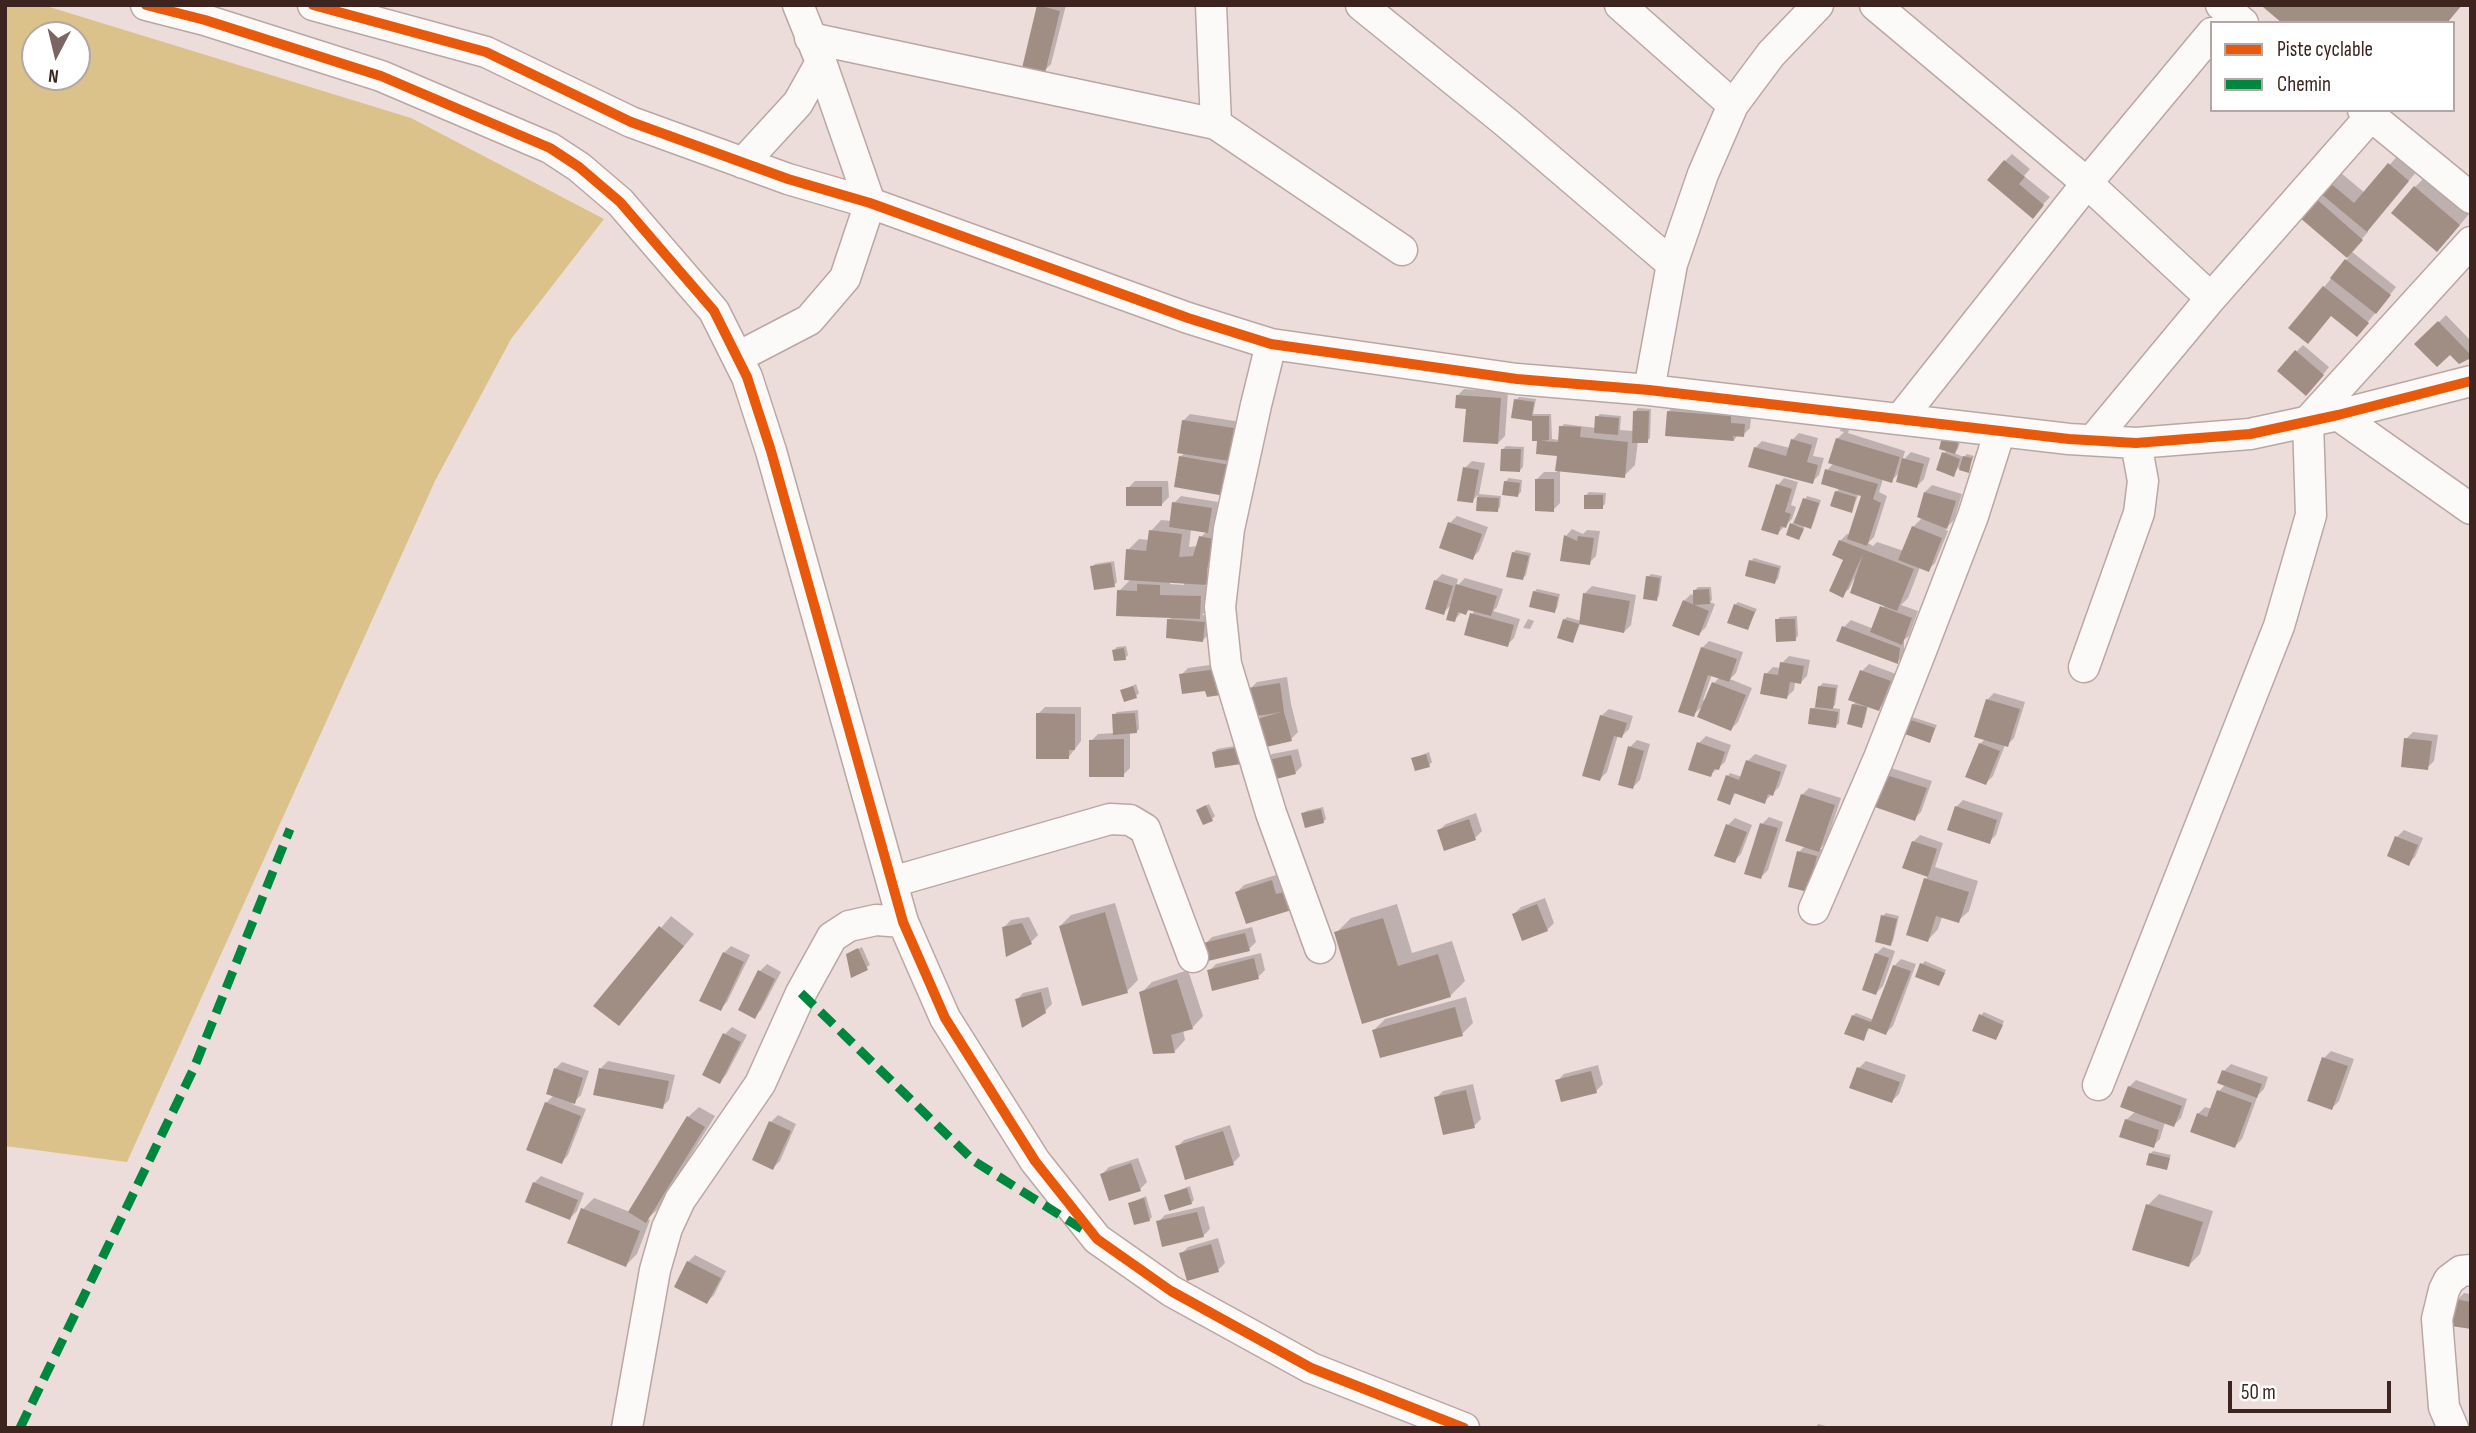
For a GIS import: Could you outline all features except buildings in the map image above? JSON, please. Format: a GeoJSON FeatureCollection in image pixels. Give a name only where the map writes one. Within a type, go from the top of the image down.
{"type":"FeatureCollection","features":[{"type":"Feature","properties":{"kind":"street"},"geometry":{"type":"LineString","coordinates":[[146,5],[213,13],[381,76],[550,148],[570,160],[620,202],[714,311],[747,377],[771,451],[903,922],[945,1018],[1035,1161],[1097,1239],[1171,1292],[1311,1368],[1464,1428]]}},
{"type":"Feature","properties":{"kind":"street"},"geometry":{"type":"LineString","coordinates":[[313,5],[485,52],[631,122],[788,179],[870,203],[1188,318],[1271,344],[1517,379],[1649,390],[2000,431],[2136,443],[2250,434],[2471,381]]}},
{"type":"Feature","properties":{"kind":"street"},"geometry":{"type":"LineString","coordinates":[[738,358],[809,320],[845,278],[870,203],[798,5]]}},
{"type":"Feature","properties":{"kind":"street"},"geometry":{"type":"LineString","coordinates":[[1211,5],[1216,124]]}},
{"type":"Feature","properties":{"kind":"street"},"geometry":{"type":"LineString","coordinates":[[1362,5],[1508,124],[1672,264]]}},
{"type":"Feature","properties":{"kind":"street"},"geometry":{"type":"LineString","coordinates":[[1620,5],[1733,105]]}},
{"type":"Feature","properties":{"kind":"street"},"geometry":{"type":"LineString","coordinates":[[1649,390],[1672,264],[1703,174],[1733,105],[1771,54],[1818,5]]}},
{"type":"Feature","properties":{"kind":"street"},"geometry":{"type":"LineString","coordinates":[[1875,5],[2087,183],[2211,298]]}},
{"type":"Feature","properties":{"kind":"street"},"geometry":{"type":"LineString","coordinates":[[1900,419],[2087,183],[2210,37]]}},
{"type":"Feature","properties":{"kind":"street"},"geometry":{"type":"LineString","coordinates":[[743,163],[798,103],[816,50]]}},
{"type":"Feature","properties":{"kind":"street"},"geometry":{"type":"LineString","coordinates":[[816,50],[1216,124],[1402,250]]}},
{"type":"Feature","properties":{"kind":"street"},"geometry":{"type":"LineString","coordinates":[[2093,440],[2367,113],[2471,198]]}},
{"type":"Feature","properties":{"kind":"street"},"geometry":{"type":"LineString","coordinates":[[2098,1084],[2279,626],[2311,515],[2308,421],[2471,242]]}},
{"type":"Feature","properties":{"kind":"street"},"geometry":{"type":"LineString","coordinates":[[1271,344],[1229,530],[1220,607],[1226,664],[1271,813],[1320,948]]}},
{"type":"Feature","properties":{"kind":"street"},"geometry":{"type":"LineString","coordinates":[[2338,415],[2471,509]]}},
{"type":"Feature","properties":{"kind":"street"},"geometry":{"type":"LineString","coordinates":[[1814,909],[1879,758],[1921,651],[1973,516],[2000,431]]}},
{"type":"Feature","properties":{"kind":"street"},"geometry":{"type":"LineString","coordinates":[[2084,667],[2138,513],[2143,481],[2136,443]]}},
{"type":"Feature","properties":{"kind":"street"},"geometry":{"type":"LineString","coordinates":[[892,882],[1110,819],[1130,820],[1145,829],[1193,957]]}},
{"type":"Feature","properties":{"kind":"street"},"geometry":{"type":"LineString","coordinates":[[627,1428],[655,1270],[667,1228],[680,1200],[760,1084],[801,993],[832,937],[849,926],[876,920],[903,922]]}},
{"type":"Feature","properties":{"kind":"street"},"geometry":{"type":"LineString","coordinates":[[2453,1428],[2444,1408],[2437,1319],[2449,1280],[2461,1271],[2471,1270]]}},
{"type":"Feature","properties":{"kind":"shaded area"},"geometry":{"type":"Polygon","coordinates":[[[5,5],[43,5],[411,118],[604,219],[511,339],[435,481],[127,1162],[5,1146],[5,5]]]}},
{"type":"Feature","properties":{"kind":"marked path"},"geometry":{"type":"LineString","coordinates":[[20,1428],[194,1068],[290,829]]}},
{"type":"Feature","properties":{"kind":"marked path"},"geometry":{"type":"LineString","coordinates":[[801,993],[974,1161],[1082,1229]]}},
{"type":"Feature","properties":{"kind":"cycle path"},"geometry":{"type":"LineString","coordinates":[[146,5],[205,20],[381,76],[550,148],[579,167],[620,202],[714,311],[747,377],[771,451],[903,922],[945,1018],[1035,1161],[1097,1239],[1171,1291],[1311,1368],[1464,1428]]}},
{"type":"Feature","properties":{"kind":"cycle path"},"geometry":{"type":"LineString","coordinates":[[313,5],[486,52],[631,122],[788,179],[870,203],[1188,318],[1271,344],[1517,379],[1649,390],[2069,439],[2136,443],[2250,434],[2471,381]]}}]}
